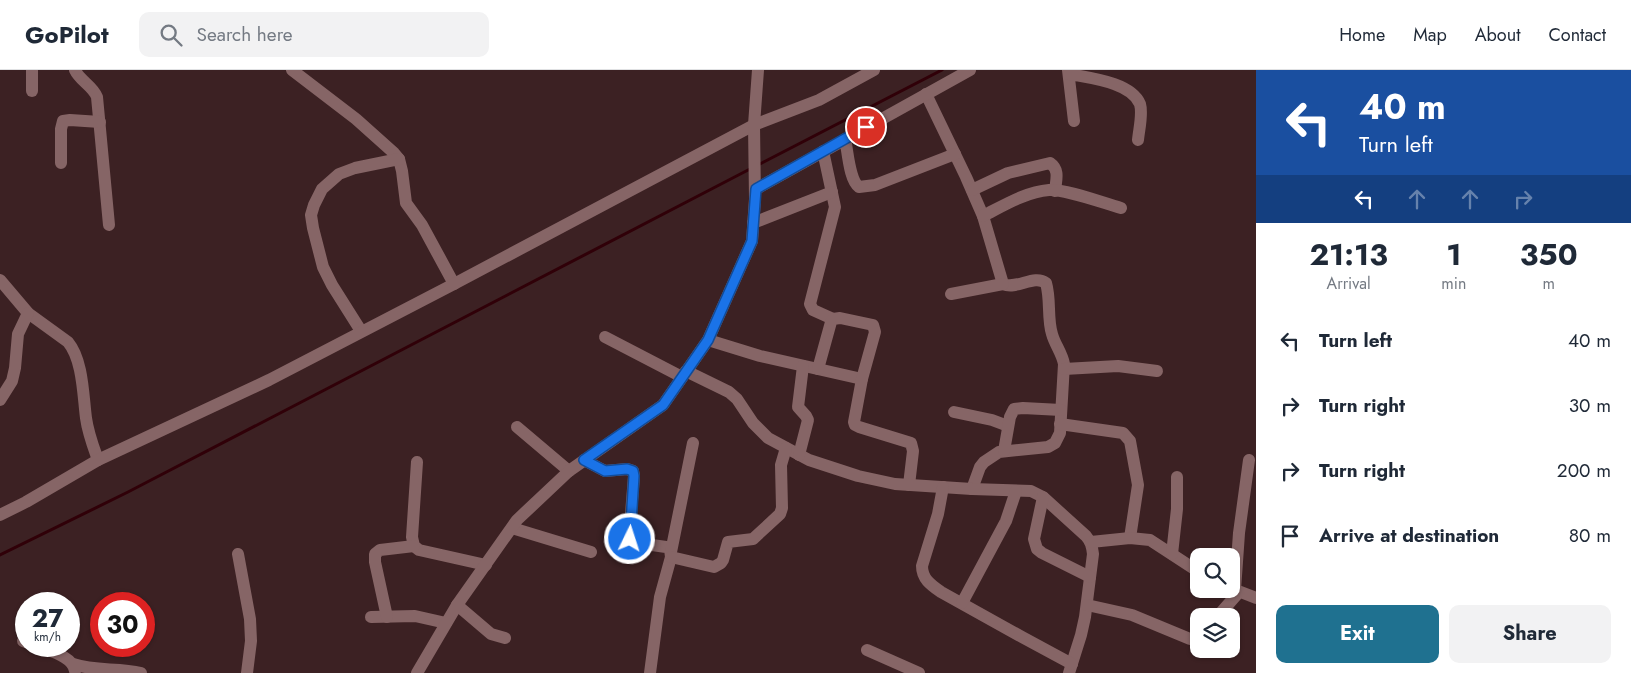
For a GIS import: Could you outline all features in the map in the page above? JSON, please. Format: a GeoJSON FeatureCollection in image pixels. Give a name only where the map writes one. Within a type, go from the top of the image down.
{"type":"FeatureCollection","features":[{"type":"Feature","properties":{"kind":"street"},"geometry":{"type":"LineString","coordinates":[[32,70],[32,91]]}},
{"type":"Feature","properties":{"kind":"street"},"geometry":{"type":"LineString","coordinates":[[75,70],[79,77],[96,93],[109,225]]}},
{"type":"Feature","properties":{"kind":"street"},"geometry":{"type":"LineString","coordinates":[[292,70],[356,119],[394,153],[399,160],[402,171],[406,203],[422,226],[454,284]]}},
{"type":"Feature","properties":{"kind":"street"},"geometry":{"type":"LineString","coordinates":[[417,673],[457,605],[517,520],[569,471],[663,405],[708,340],[752,241],[756,186],[754,130],[757,70]]}},
{"type":"Feature","properties":{"kind":"street"},"geometry":{"type":"LineString","coordinates":[[0,515],[98,460],[269,380],[361,331],[874,70]]}},
{"type":"Feature","properties":{"kind":"street"},"geometry":{"type":"LineString","coordinates":[[756,186],[846,139],[970,70]]}},
{"type":"Feature","properties":{"kind":"street"},"geometry":{"type":"LineString","coordinates":[[1074,121],[1069,72],[1125,89],[1136,98],[1140,104],[1141,112],[1138,140]]}},
{"type":"Feature","properties":{"kind":"street"},"geometry":{"type":"LineString","coordinates":[[926,94],[983,216],[1003,284]]}},
{"type":"Feature","properties":{"kind":"street"},"geometry":{"type":"LineString","coordinates":[[61,163],[61,129],[63,121],[100,122]]}},
{"type":"Feature","properties":{"kind":"street"},"geometry":{"type":"LineString","coordinates":[[846,139],[852,177],[854,184],[859,187],[875,185],[955,154]]}},
{"type":"Feature","properties":{"kind":"street"},"geometry":{"type":"LineString","coordinates":[[823,151],[835,207],[810,304],[813,310],[833,319],[840,318],[869,324],[874,328],[875,332],[862,379],[854,422],[859,428],[911,443],[913,451],[908,485]]}},
{"type":"Feature","properties":{"kind":"street"},"geometry":{"type":"LineString","coordinates":[[361,331],[332,285],[324,267],[311,215],[322,189],[339,174],[355,168],[399,160]]}},
{"type":"Feature","properties":{"kind":"street"},"geometry":{"type":"LineString","coordinates":[[972,190],[1008,173],[1050,163],[1057,171],[1055,190]]}},
{"type":"Feature","properties":{"kind":"street"},"geometry":{"type":"LineString","coordinates":[[983,216],[1028,194],[1055,190],[1121,208]]}},
{"type":"Feature","properties":{"kind":"street"},"geometry":{"type":"LineString","coordinates":[[754,223],[832,192]]}},
{"type":"Feature","properties":{"kind":"street"},"geometry":{"type":"LineString","coordinates":[[0,280],[28,313],[68,342],[74,352],[82,386],[88,428],[98,460]]}},
{"type":"Feature","properties":{"kind":"street"},"geometry":{"type":"LineString","coordinates":[[951,294],[1003,284],[1014,286],[1039,280],[1046,283],[1052,334],[1062,356],[1064,369],[1058,439],[1052,446],[1004,451],[984,462],[980,467],[972,489]]}},
{"type":"Feature","properties":{"kind":"street"},"geometry":{"type":"LineString","coordinates":[[0,400],[13,376],[18,334],[28,313]]}},
{"type":"Feature","properties":{"kind":"street"},"geometry":{"type":"LineString","coordinates":[[818,369],[833,319]]}},
{"type":"Feature","properties":{"kind":"street"},"geometry":{"type":"LineString","coordinates":[[605,337],[684,374],[729,392],[737,399],[758,428],[768,438],[822,465],[858,476],[908,485],[1031,491],[1043,497],[1091,542],[1092,554],[1087,605],[1081,635],[1071,668],[932,585],[922,572],[923,560],[938,514],[943,487]]}},
{"type":"Feature","properties":{"kind":"street"},"geometry":{"type":"LineString","coordinates":[[708,340],[760,356],[862,379]]}},
{"type":"Feature","properties":{"kind":"street"},"geometry":{"type":"LineString","coordinates":[[799,455],[808,420],[798,407],[802,366]]}},
{"type":"Feature","properties":{"kind":"street"},"geometry":{"type":"LineString","coordinates":[[1064,369],[1118,366],[1157,371]]}},
{"type":"Feature","properties":{"kind":"street"},"geometry":{"type":"LineString","coordinates":[[1004,451],[1012,412],[1018,408],[1061,410]]}},
{"type":"Feature","properties":{"kind":"street"},"geometry":{"type":"LineString","coordinates":[[954,412],[992,420],[1008,426]]}},
{"type":"Feature","properties":{"kind":"street"},"geometry":{"type":"LineString","coordinates":[[1060,424],[1123,433],[1130,441],[1138,485],[1130,538]]}},
{"type":"Feature","properties":{"kind":"street"},"geometry":{"type":"LineString","coordinates":[[517,427],[569,471]]}},
{"type":"Feature","properties":{"kind":"street"},"geometry":{"type":"LineString","coordinates":[[650,673],[660,597],[671,555],[694,443]]}},
{"type":"Feature","properties":{"kind":"street"},"geometry":{"type":"LineString","coordinates":[[671,555],[711,566],[718,566],[723,560],[728,542],[753,539],[777,518],[782,508],[781,466],[786,448]]}},
{"type":"Feature","properties":{"kind":"street"},"geometry":{"type":"LineString","coordinates":[[584,460],[605,471],[627,469],[633,471],[631,542],[666,547],[670,549],[671,555]]}},
{"type":"Feature","properties":{"kind":"street"},"geometry":{"type":"LineString","coordinates":[[1238,548],[1249,460]]}},
{"type":"Feature","properties":{"kind":"street"},"geometry":{"type":"LineString","coordinates":[[414,546],[412,537],[417,462]]}},
{"type":"Feature","properties":{"kind":"street"},"geometry":{"type":"LineString","coordinates":[[1172,554],[1176,523],[1177,477]]}},
{"type":"Feature","properties":{"kind":"street"},"geometry":{"type":"LineString","coordinates":[[962,604],[1006,520],[1016,490]]}},
{"type":"Feature","properties":{"kind":"street"},"geometry":{"type":"LineString","coordinates":[[1043,497],[1034,539],[1037,549],[1090,577]]}},
{"type":"Feature","properties":{"kind":"street"},"geometry":{"type":"LineString","coordinates":[[512,528],[591,552]]}},
{"type":"Feature","properties":{"kind":"street"},"geometry":{"type":"LineString","coordinates":[[1091,542],[1130,538],[1150,540],[1190,566]]}},
{"type":"Feature","properties":{"kind":"street"},"geometry":{"type":"LineString","coordinates":[[387,617],[375,562],[375,554],[380,550],[414,546],[420,550],[486,564]]}},
{"type":"Feature","properties":{"kind":"street"},"geometry":{"type":"LineString","coordinates":[[238,554],[250,619],[251,641],[247,673]]}},
{"type":"Feature","properties":{"kind":"street"},"geometry":{"type":"LineString","coordinates":[[1240,592],[1256,598]]}},
{"type":"Feature","properties":{"kind":"street"},"geometry":{"type":"LineString","coordinates":[[457,605],[491,634],[505,638]]}},
{"type":"Feature","properties":{"kind":"street"},"geometry":{"type":"LineString","coordinates":[[1087,605],[1132,615],[1190,638]]}},
{"type":"Feature","properties":{"kind":"street"},"geometry":{"type":"LineString","coordinates":[[371,617],[415,616],[446,623]]}},
{"type":"Feature","properties":{"kind":"street"},"geometry":{"type":"LineString","coordinates":[[867,650],[919,673]]}},
{"type":"Feature","properties":{"kind":"street"},"geometry":{"type":"LineString","coordinates":[[64,657],[69,659],[74,668],[126,669],[141,673]]}},
{"type":"Feature","properties":{"kind":"waterway"},"geometry":{"type":"LineString","coordinates":[[758,165],[942,70]]}},
{"type":"Feature","properties":{"kind":"waterway"},"geometry":{"type":"LineString","coordinates":[[0,555],[128,492],[750,169]]}},
{"type":"Feature","properties":{"kind":"route"},"geometry":{"type":"LineString","coordinates":[[630,539],[633,471],[627,469],[608,472],[584,460],[663,405],[708,340],[752,241],[756,189],[866,127]]}}]}
